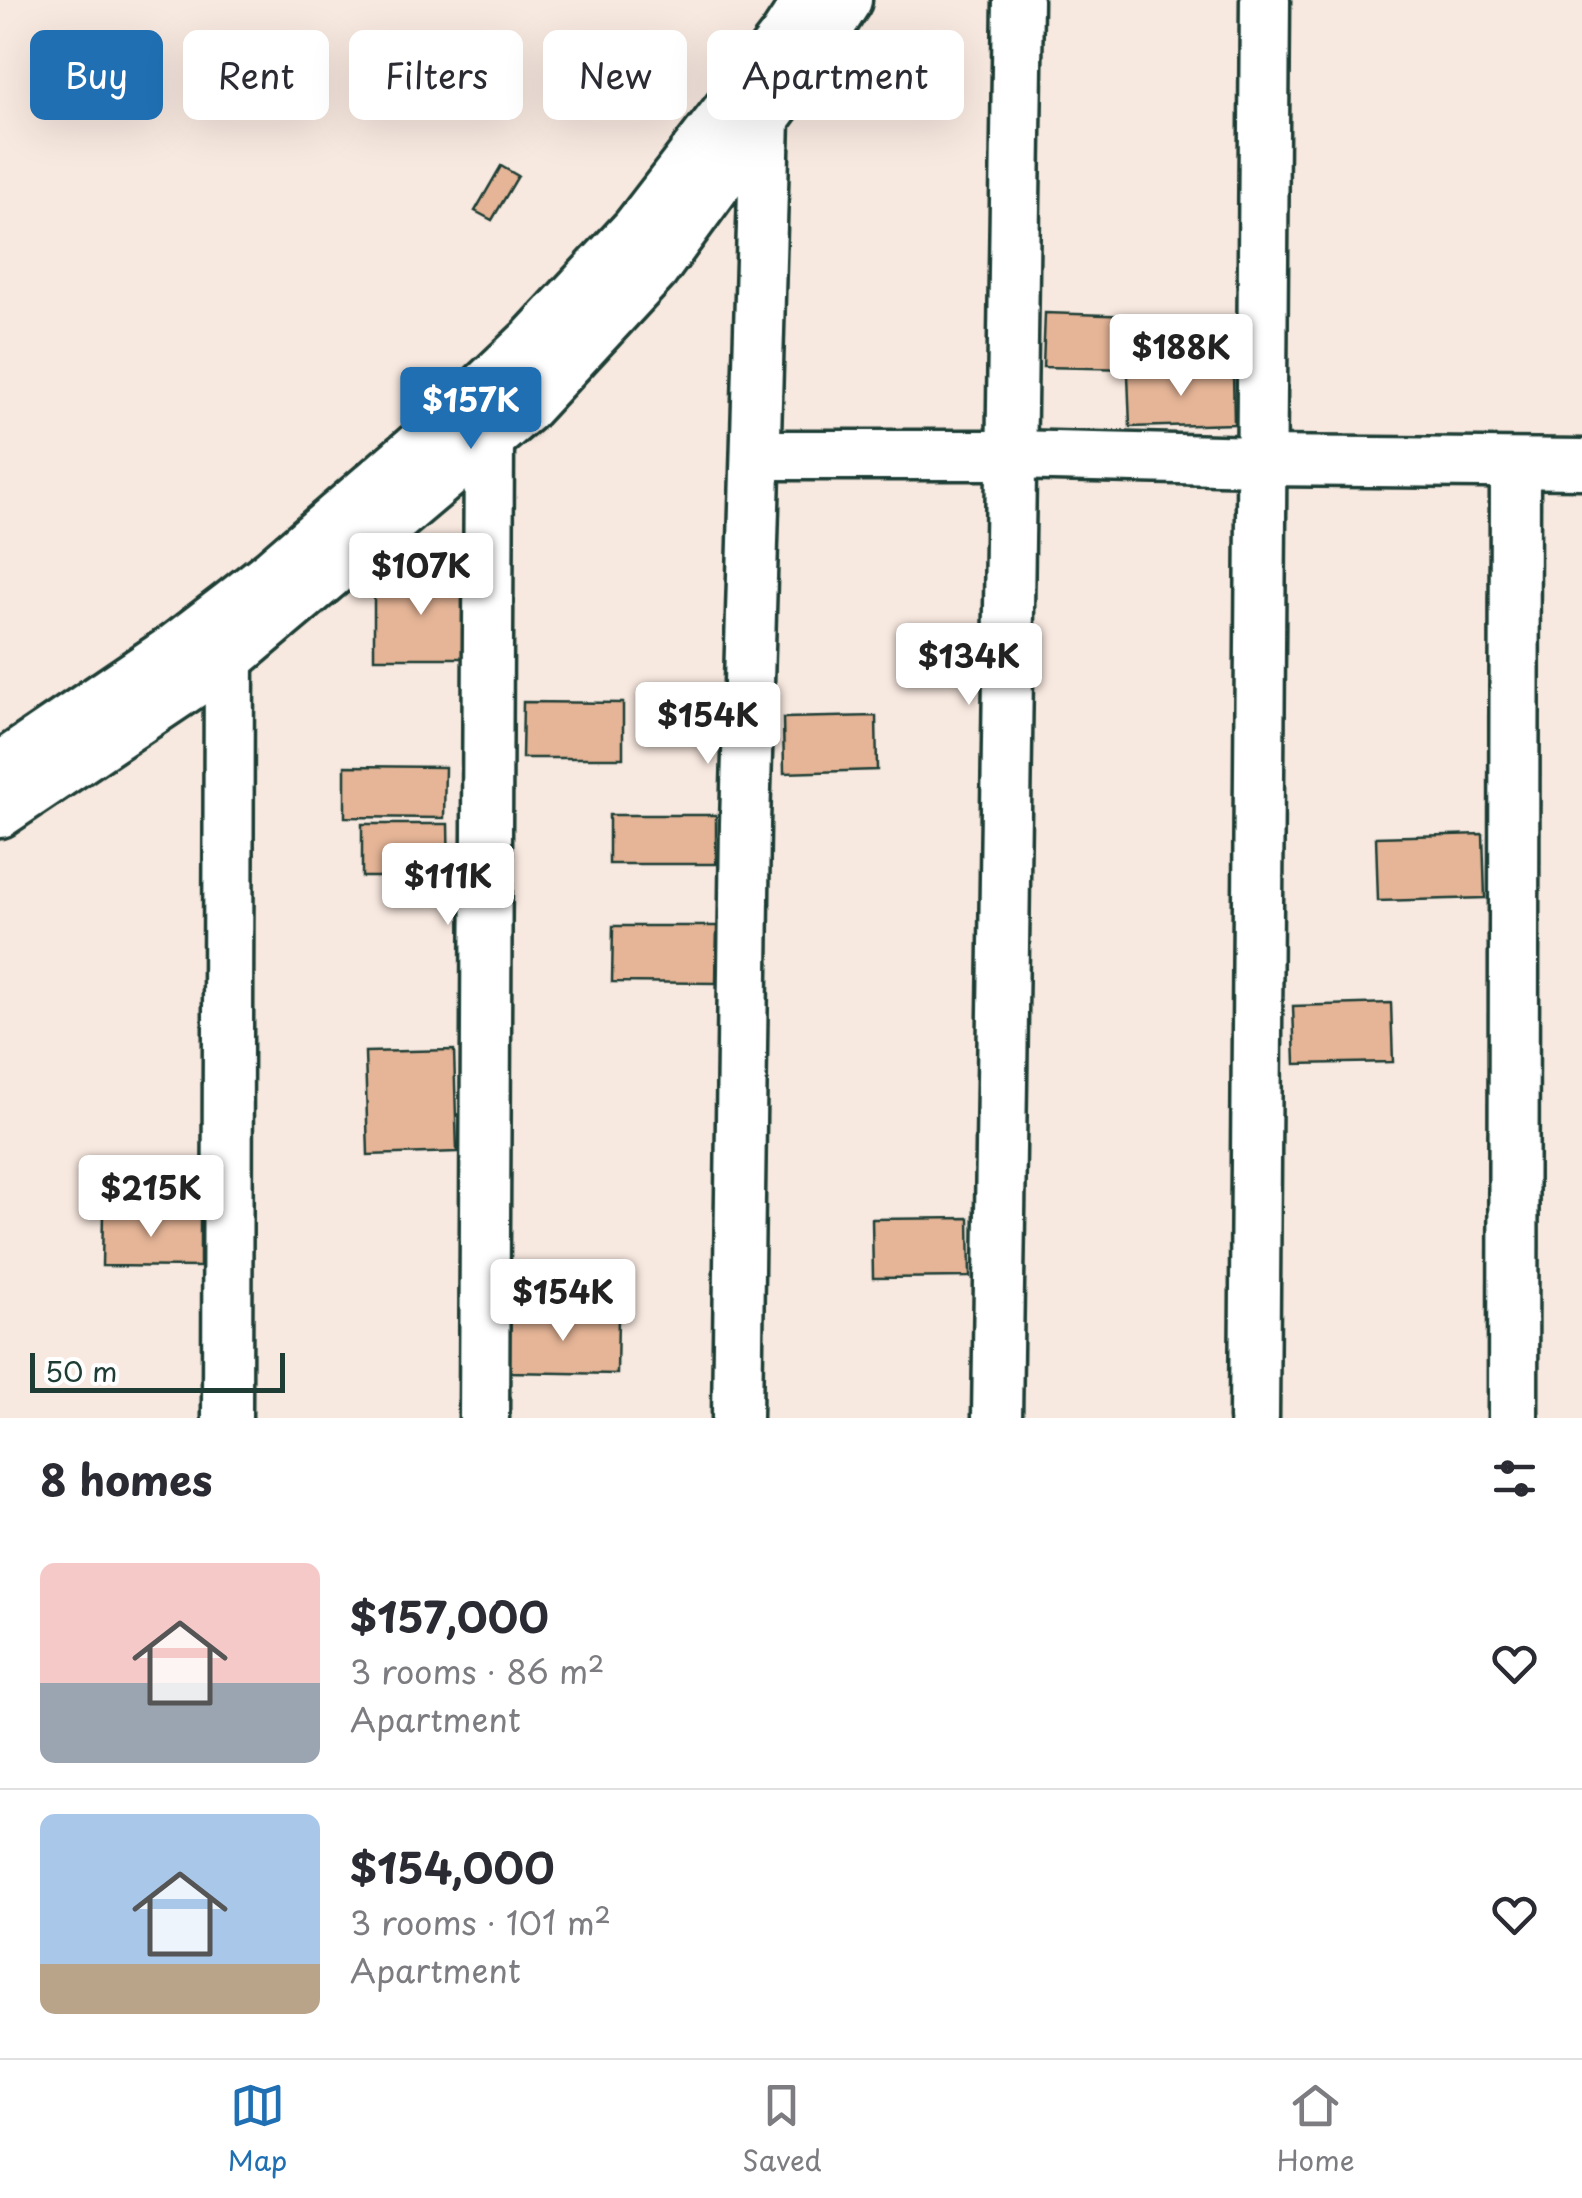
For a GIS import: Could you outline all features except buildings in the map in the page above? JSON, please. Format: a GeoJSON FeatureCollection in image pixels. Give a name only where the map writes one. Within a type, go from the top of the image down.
{"type":"FeatureCollection","features":[{"type":"Feature","properties":{"kind":"street"},"geometry":{"type":"LineString","coordinates":[[0,768],[175,648],[274,571],[437,431],[531,342],[636,229],[808,0]]}},
{"type":"Feature","properties":{"kind":"street"},"geometry":{"type":"LineString","coordinates":[[828,30],[847,0]]}},
{"type":"Feature","properties":{"kind":"street"},"geometry":{"type":"LineString","coordinates":[[997,1418],[1018,0]]}},
{"type":"Feature","properties":{"kind":"street"},"geometry":{"type":"LineString","coordinates":[[1254,1418],[1265,0]]}},
{"type":"Feature","properties":{"kind":"street"},"geometry":{"type":"LineString","coordinates":[[0,813],[228,660],[524,409],[654,270],[763,120]]}},
{"type":"Feature","properties":{"kind":"street"},"geometry":{"type":"LineString","coordinates":[[736,1418],[745,844],[764,120]]}},
{"type":"Feature","properties":{"kind":"street"},"geometry":{"type":"LineString","coordinates":[[484,1418],[489,438]]}},
{"type":"Feature","properties":{"kind":"street"},"geometry":{"type":"LineString","coordinates":[[756,455],[1582,464]]}},
{"type":"Feature","properties":{"kind":"street"},"geometry":{"type":"LineString","coordinates":[[1513,1418],[1515,465]]}},
{"type":"Feature","properties":{"kind":"street"},"geometry":{"type":"LineString","coordinates":[[227,1418],[231,605]]}}]}
